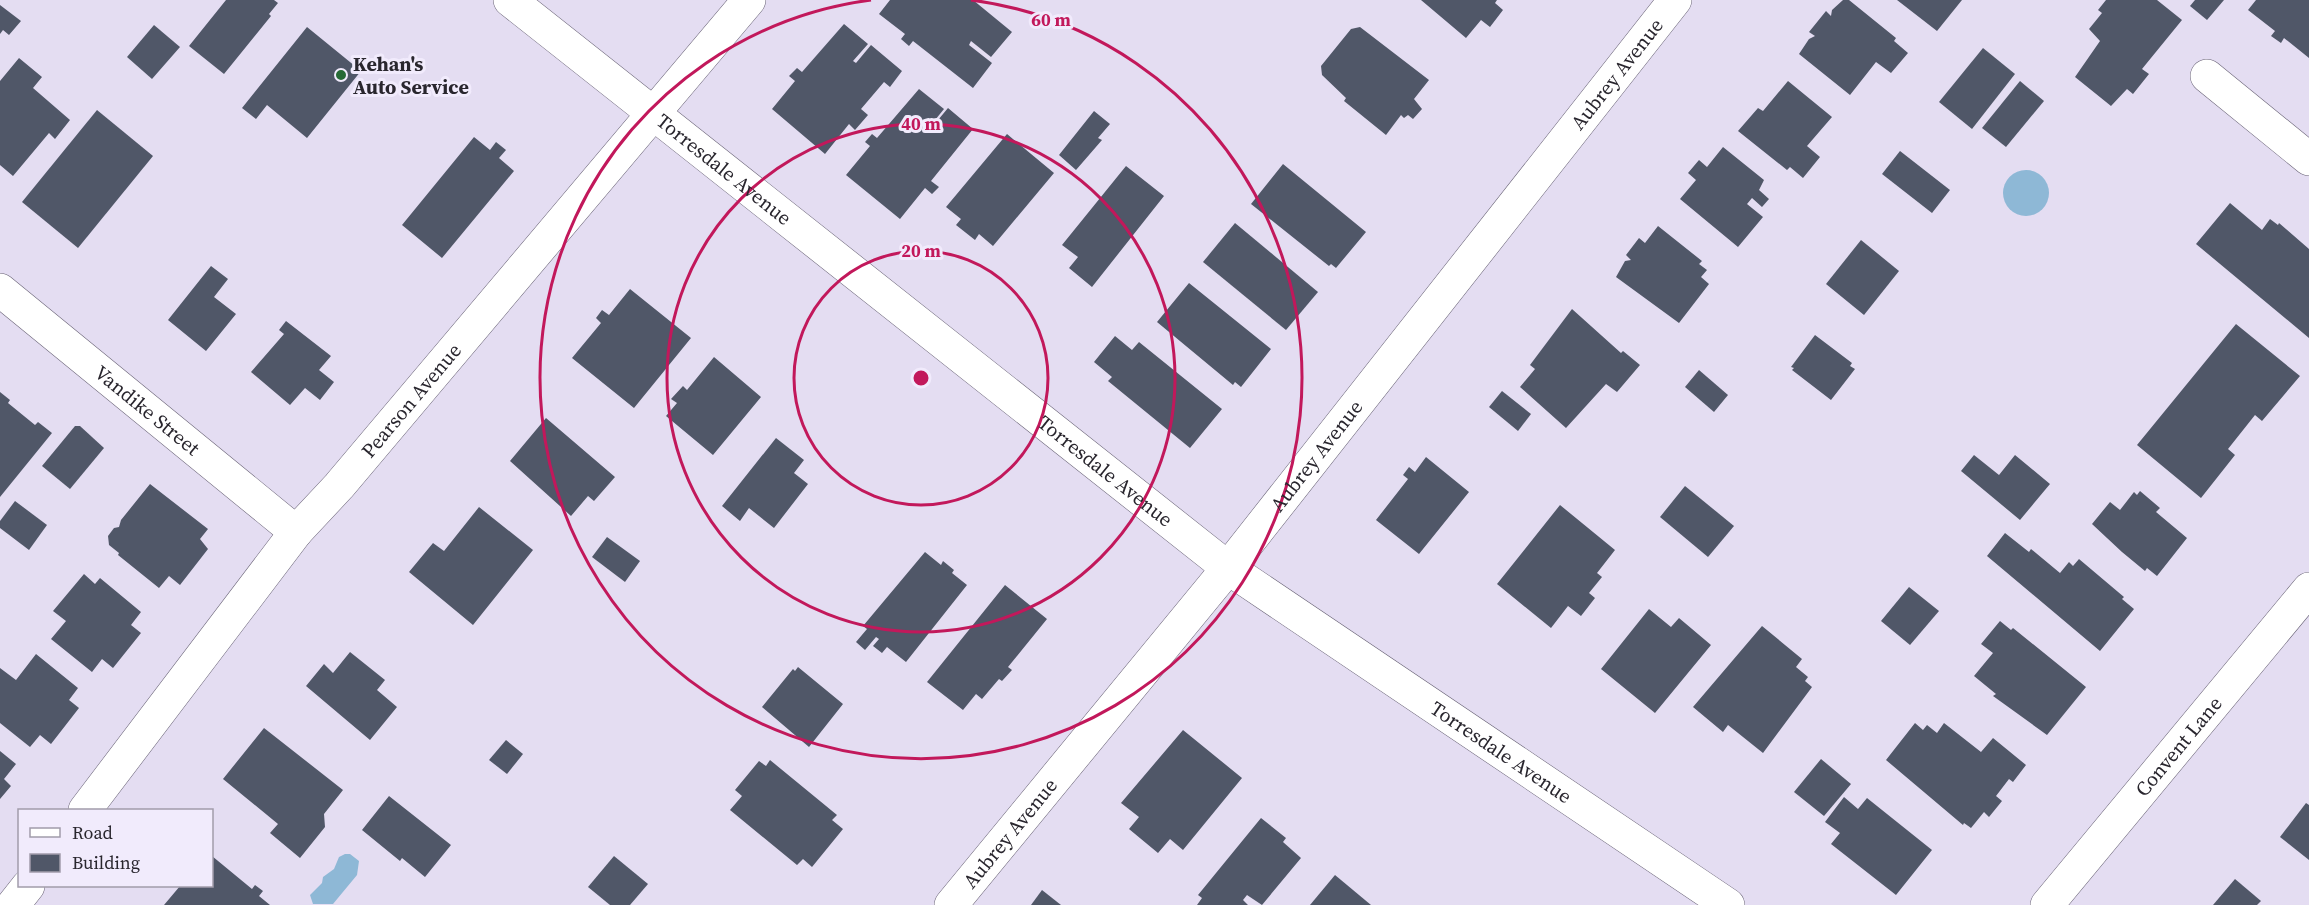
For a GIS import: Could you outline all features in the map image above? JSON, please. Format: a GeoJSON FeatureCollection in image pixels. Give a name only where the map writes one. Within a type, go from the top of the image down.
{"type":"FeatureCollection","features":[{"type":"Feature","properties":{"kind":"street","name":"Torresdale Avenue"},"geometry":{"type":"LineString","coordinates":[[510,0],[1228,568],[1728,905]]}},
{"type":"Feature","properties":{"kind":"street","name":"Pearson Avenue"},"geometry":{"type":"LineString","coordinates":[[86,809],[296,532],[339,486],[750,0]]}},
{"type":"Feature","properties":{"kind":"street","name":"Aubrey Avenue"},"geometry":{"type":"LineString","coordinates":[[951,905],[1228,568],[1675,0]]}},
{"type":"Feature","properties":{"kind":"street"},"geometry":{"type":"LineString","coordinates":[[2207,76],[2309,159]]}},
{"type":"Feature","properties":{"kind":"street","name":"Vandike Street"},"geometry":{"type":"LineString","coordinates":[[0,290],[296,532]]}},
{"type":"Feature","properties":{"kind":"street","name":"Convent Lane"},"geometry":{"type":"LineString","coordinates":[[2047,905],[2309,590]]}},
{"type":"Feature","properties":{"kind":"street"},"geometry":{"type":"LineString","coordinates":[[13,905],[26,887]]}},
{"type":"Feature","properties":{"kind":"water"},"geometry":{"type":"Polygon","coordinates":[[[2026,170],[2042,177],[2049,193],[2042,209],[2026,216],[2010,209],[2003,193],[2010,177],[2026,170]]]}},
{"type":"Feature","properties":{"kind":"water"},"geometry":{"type":"Polygon","coordinates":[[[350,854],[359,861],[357,875],[333,904],[313,904],[310,895],[322,883],[323,877],[334,869],[339,857],[350,854]]]}},
{"type":"Feature","properties":{"kind":"building"},"geometry":{"type":"Polygon","coordinates":[[[226,0],[274,0],[278,3],[269,14],[271,16],[224,74],[189,46],[226,0]]]}},
{"type":"Feature","properties":{"kind":"building"},"geometry":{"type":"Polygon","coordinates":[[[890,0],[973,0],[1012,32],[991,57],[971,41],[969,45],[992,63],[973,88],[913,41],[909,46],[901,39],[905,34],[879,14],[890,0]]]}},
{"type":"Feature","properties":{"kind":"building"},"geometry":{"type":"Polygon","coordinates":[[[1421,0],[1497,0],[1495,3],[1503,10],[1490,27],[1481,20],[1466,38],[1421,0]]]}},
{"type":"Feature","properties":{"kind":"building"},"geometry":{"type":"Polygon","coordinates":[[[1843,0],[1849,0],[1896,38],[1894,41],[1908,53],[1891,73],[1876,62],[1850,95],[1799,54],[1809,39],[1815,36],[1809,32],[1826,11],[1831,16],[1832,10],[1843,0]]]}},
{"type":"Feature","properties":{"kind":"building"},"geometry":{"type":"Polygon","coordinates":[[[1897,0],[1962,0],[1937,31],[1897,0]]]}},
{"type":"Feature","properties":{"kind":"building"},"geometry":{"type":"Polygon","coordinates":[[[2106,0],[2157,0],[2182,20],[2142,69],[2149,74],[2133,94],[2127,89],[2111,106],[2075,77],[2100,41],[2089,29],[2102,13],[2098,10],[2106,0]]]}},
{"type":"Feature","properties":{"kind":"building"},"geometry":{"type":"Polygon","coordinates":[[[2195,0],[2224,0],[2207,20],[2190,6],[2195,0]]]}},
{"type":"Feature","properties":{"kind":"building"},"geometry":{"type":"Polygon","coordinates":[[[2256,0],[2309,0],[2309,58],[2284,38],[2281,43],[2271,36],[2275,31],[2248,10],[2256,0]]]}},
{"type":"Feature","properties":{"kind":"building"},"geometry":{"type":"Polygon","coordinates":[[[0,5],[21,21],[9,35],[3,30],[0,34],[0,5]]]}},
{"type":"Feature","properties":{"kind":"building"},"geometry":{"type":"Polygon","coordinates":[[[844,24],[868,44],[853,61],[856,63],[871,45],[902,71],[890,87],[884,82],[861,109],[868,115],[855,130],[849,124],[825,154],[772,109],[795,81],[789,76],[797,68],[802,72],[844,24]]]}},
{"type":"Feature","properties":{"kind":"building"},"geometry":{"type":"Polygon","coordinates":[[[154,25],[180,47],[152,79],[127,57],[154,25]]]}},
{"type":"Feature","properties":{"kind":"building"},"geometry":{"type":"Polygon","coordinates":[[[307,27],[361,71],[307,138],[267,105],[256,119],[242,108],[307,27]]]}},
{"type":"Feature","properties":{"kind":"building"},"geometry":{"type":"Polygon","coordinates":[[[1360,27],[1429,80],[1414,99],[1422,109],[1413,119],[1408,115],[1404,118],[1401,115],[1386,135],[1344,101],[1346,98],[1322,75],[1321,66],[1351,29],[1360,27]]]}},
{"type":"Feature","properties":{"kind":"building"},"geometry":{"type":"Polygon","coordinates":[[[1983,48],[2015,74],[1972,129],[1939,102],[1983,48]]]}},
{"type":"Feature","properties":{"kind":"building"},"geometry":{"type":"Polygon","coordinates":[[[19,58],[42,77],[33,88],[70,120],[55,139],[49,133],[13,176],[0,165],[0,81],[19,58]]]}},
{"type":"Feature","properties":{"kind":"building"},"geometry":{"type":"Polygon","coordinates":[[[1788,81],[1832,117],[1807,146],[1820,157],[1803,178],[1790,167],[1787,170],[1738,131],[1758,108],[1763,111],[1788,81]]]}},
{"type":"Feature","properties":{"kind":"building"},"geometry":{"type":"Polygon","coordinates":[[[2020,81],[2044,101],[2006,147],[1982,128],[2020,81]]]}},
{"type":"Feature","properties":{"kind":"building"},"geometry":{"type":"Polygon","coordinates":[[[919,89],[944,109],[931,125],[933,126],[948,108],[973,129],[931,181],[939,187],[932,194],[925,188],[900,219],[846,175],[870,146],[865,142],[872,134],[877,138],[919,89]]]}},
{"type":"Feature","properties":{"kind":"building"},"geometry":{"type":"Polygon","coordinates":[[[97,110],[153,156],[78,248],[22,202],[97,110]]]}},
{"type":"Feature","properties":{"kind":"building"},"geometry":{"type":"Polygon","coordinates":[[[1094,111],[1110,124],[1098,138],[1102,140],[1076,170],[1059,155],[1094,111]]]}},
{"type":"Feature","properties":{"kind":"building"},"geometry":{"type":"Polygon","coordinates":[[[1007,134],[1054,173],[993,246],[979,234],[975,240],[956,225],[961,219],[946,207],[1007,134]]]}},
{"type":"Feature","properties":{"kind":"building"},"geometry":{"type":"Polygon","coordinates":[[[474,137],[490,150],[496,142],[506,150],[499,158],[514,171],[442,258],[402,225],[474,137]]]}},
{"type":"Feature","properties":{"kind":"building"},"geometry":{"type":"Polygon","coordinates":[[[1723,147],[1764,180],[1759,190],[1769,199],[1762,207],[1752,198],[1747,204],[1763,217],[1738,247],[1680,199],[1696,180],[1688,173],[1699,160],[1707,167],[1723,147]]]}},
{"type":"Feature","properties":{"kind":"building"},"geometry":{"type":"Polygon","coordinates":[[[1900,151],[1950,190],[1932,213],[1882,174],[1900,151]]]}},
{"type":"Feature","properties":{"kind":"building"},"geometry":{"type":"Polygon","coordinates":[[[1283,164],[1366,232],[1336,268],[1331,264],[1329,266],[1251,204],[1283,164]]]}},
{"type":"Feature","properties":{"kind":"building"},"geometry":{"type":"Polygon","coordinates":[[[1126,166],[1164,196],[1092,287],[1069,268],[1078,257],[1062,245],[1126,166]]]}},
{"type":"Feature","properties":{"kind":"building"},"geometry":{"type":"Polygon","coordinates":[[[2230,203],[2262,230],[2270,219],[2278,225],[2279,223],[2309,249],[2309,338],[2196,244],[2230,203]]]}},
{"type":"Feature","properties":{"kind":"building"},"geometry":{"type":"Polygon","coordinates":[[[1235,223],[1318,292],[1286,330],[1203,262],[1235,223]]]}},
{"type":"Feature","properties":{"kind":"building"},"geometry":{"type":"Polygon","coordinates":[[[1658,226],[1702,261],[1699,264],[1707,270],[1701,277],[1709,284],[1679,323],[1616,277],[1625,261],[1631,260],[1626,255],[1639,238],[1645,243],[1658,226]]]}},
{"type":"Feature","properties":{"kind":"building"},"geometry":{"type":"Polygon","coordinates":[[[1861,240],[1899,271],[1864,315],[1826,284],[1861,240]]]}},
{"type":"Feature","properties":{"kind":"building"},"geometry":{"type":"Polygon","coordinates":[[[211,266],[228,279],[214,297],[236,314],[206,351],[168,320],[211,266]]]}},
{"type":"Feature","properties":{"kind":"building"},"geometry":{"type":"Polygon","coordinates":[[[1189,283],[1271,349],[1241,387],[1235,382],[1233,385],[1157,322],[1189,283]]]}},
{"type":"Feature","properties":{"kind":"building"},"geometry":{"type":"Polygon","coordinates":[[[630,289],[691,338],[634,408],[572,358],[601,323],[596,318],[602,310],[609,315],[630,289]]]}},
{"type":"Feature","properties":{"kind":"building"},"geometry":{"type":"Polygon","coordinates":[[[1572,309],[1621,353],[1623,351],[1640,365],[1617,392],[1606,384],[1566,428],[1520,387],[1535,369],[1530,365],[1572,309]]]}},
{"type":"Feature","properties":{"kind":"building"},"geometry":{"type":"Polygon","coordinates":[[[286,321],[331,356],[319,370],[334,382],[320,400],[305,388],[290,405],[251,372],[284,334],[279,330],[286,321]]]}},
{"type":"Feature","properties":{"kind":"building"},"geometry":{"type":"Polygon","coordinates":[[[2236,324],[2300,376],[2262,421],[2255,415],[2228,449],[2235,455],[2201,498],[2137,445],[2236,324]]]}},
{"type":"Feature","properties":{"kind":"building"},"geometry":{"type":"Polygon","coordinates":[[[1815,335],[1852,363],[1850,366],[1855,369],[1831,400],[1791,367],[1815,335]]]}},
{"type":"Feature","properties":{"kind":"building"},"geometry":{"type":"Polygon","coordinates":[[[1115,336],[1132,350],[1139,342],[1222,409],[1190,448],[1108,381],[1112,377],[1094,362],[1115,336]]]}},
{"type":"Feature","properties":{"kind":"building"},"geometry":{"type":"Polygon","coordinates":[[[714,357],[761,397],[713,455],[666,416],[677,403],[671,399],[683,386],[687,390],[714,357]]]}},
{"type":"Feature","properties":{"kind":"building"},"geometry":{"type":"Polygon","coordinates":[[[1699,370],[1728,395],[1714,412],[1685,387],[1699,370]]]}},
{"type":"Feature","properties":{"kind":"building"},"geometry":{"type":"Polygon","coordinates":[[[1502,391],[1531,414],[1518,431],[1489,407],[1502,391]]]}},
{"type":"Feature","properties":{"kind":"building"},"geometry":{"type":"Polygon","coordinates":[[[0,392],[10,400],[8,403],[35,425],[38,422],[52,433],[0,497],[0,392]]]}},
{"type":"Feature","properties":{"kind":"building"},"geometry":{"type":"Polygon","coordinates":[[[546,418],[615,477],[594,501],[588,496],[571,516],[510,461],[546,418]]]}},
{"type":"Feature","properties":{"kind":"building"},"geometry":{"type":"Polygon","coordinates":[[[75,426],[80,426],[104,448],[70,489],[42,466],[75,426]]]}},
{"type":"Feature","properties":{"kind":"building"},"geometry":{"type":"Polygon","coordinates":[[[776,438],[804,460],[794,473],[808,484],[774,528],[749,508],[740,521],[722,506],[776,438]]]}},
{"type":"Feature","properties":{"kind":"building"},"geometry":{"type":"Polygon","coordinates":[[[1974,455],[1999,475],[2015,455],[2050,484],[2020,520],[1961,471],[1974,455]]]}},
{"type":"Feature","properties":{"kind":"building"},"geometry":{"type":"Polygon","coordinates":[[[1426,457],[1469,492],[1419,554],[1376,520],[1408,479],[1403,475],[1409,467],[1415,472],[1426,457]]]}},
{"type":"Feature","properties":{"kind":"building"},"geometry":{"type":"Polygon","coordinates":[[[150,484],[208,529],[200,539],[208,549],[180,585],[169,576],[159,588],[109,545],[108,536],[114,528],[119,527],[121,520],[150,484]]]}},
{"type":"Feature","properties":{"kind":"building"},"geometry":{"type":"Polygon","coordinates":[[[1685,486],[1734,526],[1708,557],[1660,517],[1685,486]]]}},
{"type":"Feature","properties":{"kind":"building"},"geometry":{"type":"Polygon","coordinates":[[[2140,491],[2160,508],[2156,512],[2187,538],[2157,576],[2147,568],[2145,571],[2092,524],[2110,502],[2120,510],[2134,492],[2137,495],[2140,491]]]}},
{"type":"Feature","properties":{"kind":"building"},"geometry":{"type":"Polygon","coordinates":[[[15,501],[47,525],[29,550],[0,528],[0,521],[15,501]]]}},
{"type":"Feature","properties":{"kind":"building"},"geometry":{"type":"Polygon","coordinates":[[[1560,505],[1615,550],[1597,573],[1602,577],[1589,593],[1595,598],[1581,616],[1568,606],[1551,628],[1497,584],[1560,505]]]}},
{"type":"Feature","properties":{"kind":"building"},"geometry":{"type":"Polygon","coordinates":[[[479,507],[533,550],[473,625],[409,572],[433,543],[444,551],[479,507]]]}},
{"type":"Feature","properties":{"kind":"building"},"geometry":{"type":"Polygon","coordinates":[[[2005,533],[2029,552],[2031,549],[2060,573],[2069,562],[2073,566],[2079,559],[2124,597],[2122,599],[2134,609],[2100,651],[1987,556],[2005,533]]]}},
{"type":"Feature","properties":{"kind":"building"},"geometry":{"type":"Polygon","coordinates":[[[607,537],[640,561],[625,582],[592,557],[607,537]]]}},
{"type":"Feature","properties":{"kind":"building"},"geometry":{"type":"Polygon","coordinates":[[[925,552],[941,565],[943,561],[954,570],[952,573],[967,585],[906,662],[887,647],[882,653],[873,646],[879,639],[876,637],[865,650],[856,642],[867,629],[863,626],[925,552]]]}},
{"type":"Feature","properties":{"kind":"building"},"geometry":{"type":"Polygon","coordinates":[[[84,574],[95,584],[100,578],[141,612],[131,625],[141,633],[113,668],[102,659],[92,672],[51,639],[66,621],[53,611],[84,574]]]}},
{"type":"Feature","properties":{"kind":"building"},"geometry":{"type":"Polygon","coordinates":[[[1005,585],[1047,619],[1008,667],[1012,670],[1002,681],[999,679],[982,699],[976,694],[963,710],[927,682],[1005,585]]]}},
{"type":"Feature","properties":{"kind":"building"},"geometry":{"type":"Polygon","coordinates":[[[1909,587],[1939,611],[1910,645],[1881,621],[1909,587]]]}},
{"type":"Feature","properties":{"kind":"building"},"geometry":{"type":"Polygon","coordinates":[[[1649,609],[1671,627],[1679,618],[1711,645],[1655,713],[1601,669],[1649,609]]]}},
{"type":"Feature","properties":{"kind":"building"},"geometry":{"type":"Polygon","coordinates":[[[2000,621],[2011,630],[2013,628],[2086,687],[2047,735],[1993,696],[1996,694],[1974,676],[1993,653],[1981,644],[2000,621]]]}},
{"type":"Feature","properties":{"kind":"building"},"geometry":{"type":"Polygon","coordinates":[[[1762,626],[1802,659],[1796,667],[1808,677],[1805,681],[1812,687],[1763,753],[1728,725],[1723,732],[1693,707],[1762,626]]]}},
{"type":"Feature","properties":{"kind":"building"},"geometry":{"type":"Polygon","coordinates":[[[350,652],[385,680],[377,690],[397,707],[370,740],[306,686],[324,664],[333,673],[350,652]]]}},
{"type":"Feature","properties":{"kind":"building"},"geometry":{"type":"Polygon","coordinates":[[[36,654],[78,688],[69,700],[79,708],[51,744],[40,735],[30,747],[0,723],[0,668],[16,680],[36,654]]]}},
{"type":"Feature","properties":{"kind":"building"},"geometry":{"type":"Polygon","coordinates":[[[798,667],[843,704],[809,747],[762,707],[793,669],[795,671],[798,667]]]}},
{"type":"Feature","properties":{"kind":"building"},"geometry":{"type":"Polygon","coordinates":[[[1915,723],[1923,730],[1927,725],[1937,733],[1944,723],[1981,752],[1993,738],[2026,765],[2013,782],[2009,779],[1996,796],[2002,801],[1989,817],[1984,812],[1971,828],[1964,823],[1963,825],[1886,760],[1915,723]]]}},
{"type":"Feature","properties":{"kind":"building"},"geometry":{"type":"Polygon","coordinates":[[[264,728],[343,790],[324,814],[325,827],[300,858],[270,833],[278,824],[223,779],[264,728]]]}},
{"type":"Feature","properties":{"kind":"building"},"geometry":{"type":"Polygon","coordinates":[[[1183,730],[1242,778],[1183,850],[1170,839],[1158,853],[1129,829],[1139,817],[1121,803],[1183,730]]]}},
{"type":"Feature","properties":{"kind":"building"},"geometry":{"type":"Polygon","coordinates":[[[506,740],[523,754],[507,774],[489,760],[506,740]]]}},
{"type":"Feature","properties":{"kind":"building"},"geometry":{"type":"Polygon","coordinates":[[[0,751],[16,764],[4,779],[11,786],[0,799],[0,751]]]}},
{"type":"Feature","properties":{"kind":"building"},"geometry":{"type":"Polygon","coordinates":[[[1821,759],[1851,784],[1824,816],[1794,792],[1821,759]]]}},
{"type":"Feature","properties":{"kind":"building"},"geometry":{"type":"Polygon","coordinates":[[[770,760],[837,815],[832,820],[843,829],[812,867],[803,859],[797,865],[730,810],[742,796],[735,790],[759,761],[766,766],[770,760]]]}},
{"type":"Feature","properties":{"kind":"building"},"geometry":{"type":"Polygon","coordinates":[[[389,796],[451,845],[425,877],[402,858],[400,861],[362,830],[389,796]]]}},
{"type":"Feature","properties":{"kind":"building"},"geometry":{"type":"Polygon","coordinates":[[[1844,797],[1858,809],[1867,798],[1932,850],[1896,895],[1831,844],[1840,833],[1825,822],[1844,797]]]}},
{"type":"Feature","properties":{"kind":"building"},"geometry":{"type":"Polygon","coordinates":[[[2306,803],[2309,805],[2309,860],[2280,837],[2306,803]]]}},
{"type":"Feature","properties":{"kind":"building"},"geometry":{"type":"Polygon","coordinates":[[[1261,818],[1286,838],[1283,842],[1301,858],[1262,905],[1247,895],[1243,900],[1248,905],[1197,905],[1202,898],[1198,895],[1261,818]]]}},
{"type":"Feature","properties":{"kind":"building"},"geometry":{"type":"Polygon","coordinates":[[[614,856],[648,884],[630,905],[610,905],[588,887],[614,856]]]}},
{"type":"Feature","properties":{"kind":"building"},"geometry":{"type":"Polygon","coordinates":[[[213,857],[252,889],[255,885],[263,891],[259,896],[270,905],[164,905],[179,887],[213,887],[213,857]]]}},
{"type":"Feature","properties":{"kind":"building"},"geometry":{"type":"Polygon","coordinates":[[[1335,875],[1371,905],[1310,905],[1335,875]]]}},
{"type":"Feature","properties":{"kind":"building"},"geometry":{"type":"Polygon","coordinates":[[[2235,879],[2261,901],[2257,905],[2213,905],[2235,879]]]}},
{"type":"Feature","properties":{"kind":"building"},"geometry":{"type":"Polygon","coordinates":[[[1042,890],[1061,905],[1031,905],[1042,890]]]}},
{"type":"Feature","properties":{"kind":"place","name":"Kehan's Auto Service"},"geometry":{"type":"Point","coordinates":[341,75]}}]}
